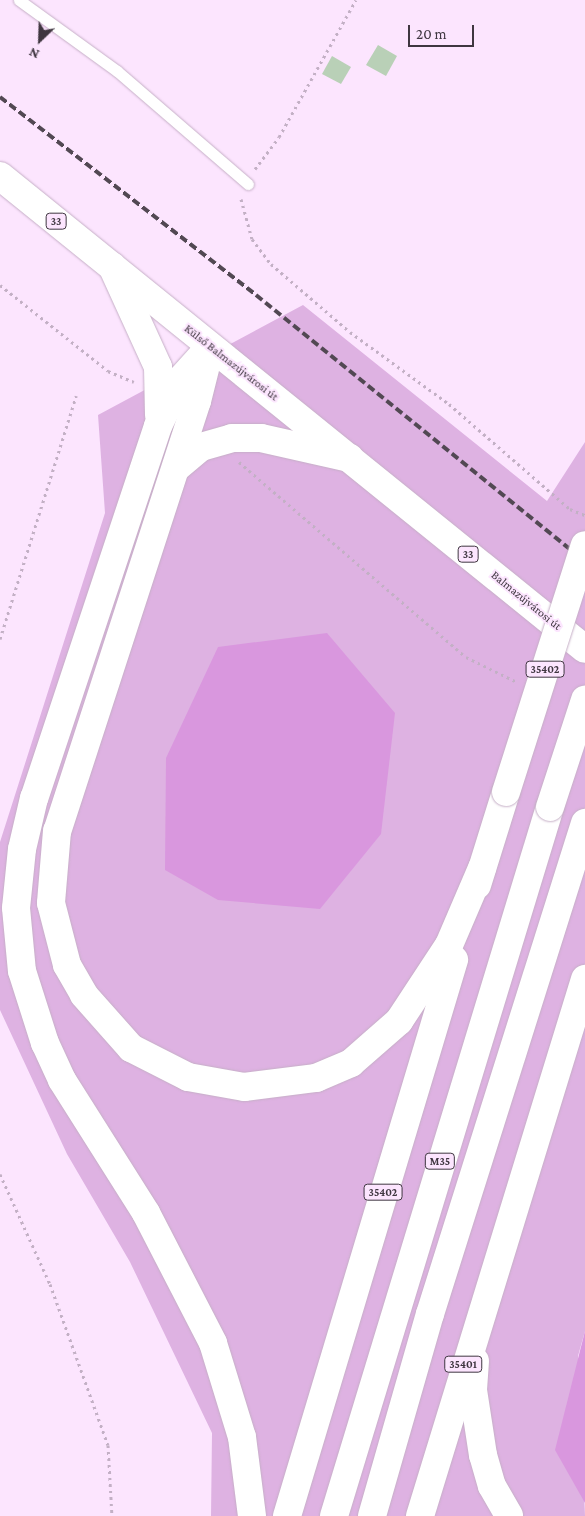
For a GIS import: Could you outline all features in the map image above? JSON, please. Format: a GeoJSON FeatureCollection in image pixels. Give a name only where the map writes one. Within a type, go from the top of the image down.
{"type":"FeatureCollection","features":[{"type":"Feature","properties":{"kind":"main road","name":"33"},"geometry":{"type":"LineString","coordinates":[[0,176],[112,266]]}},
{"type":"Feature","properties":{"kind":"main road","name":"Külső Balmazújvárosi út"},"geometry":{"type":"LineString","coordinates":[[112,266],[210,348],[350,458]]}},
{"type":"Feature","properties":{"kind":"main road"},"geometry":{"type":"LineString","coordinates":[[112,266],[150,344],[162,390],[158,426]]}},
{"type":"Feature","properties":{"kind":"main road"},"geometry":{"type":"LineString","coordinates":[[210,348],[181,378],[158,426],[34,798],[18,878],[18,938],[34,1013],[62,1080],[146,1213],[213,1343],[242,1437],[252,1516]]}},
{"type":"Feature","properties":{"kind":"main road"},"geometry":{"type":"LineString","coordinates":[[210,348],[176,468],[57,831],[51,903],[68,965],[84,995],[131,1048],[188,1078],[244,1087],[316,1078],[351,1063],[399,1021],[449,945],[482,868]]}},
{"type":"Feature","properties":{"kind":"main road"},"geometry":{"type":"LineString","coordinates":[[176,468],[201,447],[232,438],[262,438],[350,458]]}},
{"type":"Feature","properties":{"kind":"main road","name":"Balmazújvárosi út"},"geometry":{"type":"LineString","coordinates":[[350,458],[585,649]]}},
{"type":"Feature","properties":{"kind":"main road","name":"35402"},"geometry":{"type":"LineString","coordinates":[[286,1516],[482,868],[585,545]]}},
{"type":"Feature","properties":{"kind":"main road","name":"M35"},"geometry":{"type":"LineString","coordinates":[[334,1516],[550,807],[585,700]]}},
{"type":"Feature","properties":{"kind":"main road","name":"M35"},"geometry":{"type":"LineString","coordinates":[[372,1516],[430,1314],[585,823]]}},
{"type":"Feature","properties":{"kind":"main road","name":"35401"},"geometry":{"type":"LineString","coordinates":[[420,1516],[511,1214],[585,979]]}},
{"type":"Feature","properties":{"kind":"main road"},"geometry":{"type":"LineString","coordinates":[[509,1516],[492,1486],[483,1455],[473,1390],[476,1348],[511,1214]]}},
{"type":"Feature","properties":{"kind":"lane"},"geometry":{"type":"LineString","coordinates":[[18,0],[118,71],[248,184]]}},
{"type":"Feature","properties":{"kind":"path"},"geometry":{"type":"LineString","coordinates":[[356,0],[248,184],[241,200],[252,239],[271,264],[350,332],[449,404],[570,509],[585,514]]}},
{"type":"Feature","properties":{"kind":"path"},"geometry":{"type":"LineString","coordinates":[[0,285],[108,371],[162,390]]}},
{"type":"Feature","properties":{"kind":"path"},"geometry":{"type":"LineString","coordinates":[[0,639],[76,396]]}},
{"type":"Feature","properties":{"kind":"path"},"geometry":{"type":"LineString","coordinates":[[232,438],[247,473],[466,657],[523,684]]}},
{"type":"Feature","properties":{"kind":"path"},"geometry":{"type":"LineString","coordinates":[[0,1174],[50,1284],[108,1444],[112,1516]]}},
{"type":"Feature","properties":{"kind":"shaded area"},"geometry":{"type":"Polygon","coordinates":[[[303,305],[547,501],[585,442],[585,1331],[578,1356],[585,1516],[211,1516],[212,1433],[130,1262],[67,1154],[0,1010],[0,842],[105,513],[98,415],[303,305]]]}},
{"type":"Feature","properties":{"kind":"shaded area"},"geometry":{"type":"Polygon","coordinates":[[[327,633],[395,713],[381,834],[320,909],[218,900],[165,870],[166,758],[218,647],[327,633]]]}},
{"type":"Feature","properties":{"kind":"shaded area"},"geometry":{"type":"Polygon","coordinates":[[[585,1331],[585,1503],[555,1450],[585,1331]]]}},
{"type":"Feature","properties":{"kind":"building"},"geometry":{"type":"Polygon","coordinates":[[[378,45],[397,56],[386,76],[366,65],[378,45]]]}},
{"type":"Feature","properties":{"kind":"building"},"geometry":{"type":"Polygon","coordinates":[[[332,56],[351,67],[341,84],[322,74],[332,56]]]}},
{"type":"Feature","properties":{"kind":"railway"},"geometry":{"type":"LineString","coordinates":[[0,97],[256,295],[585,561]]}}]}
